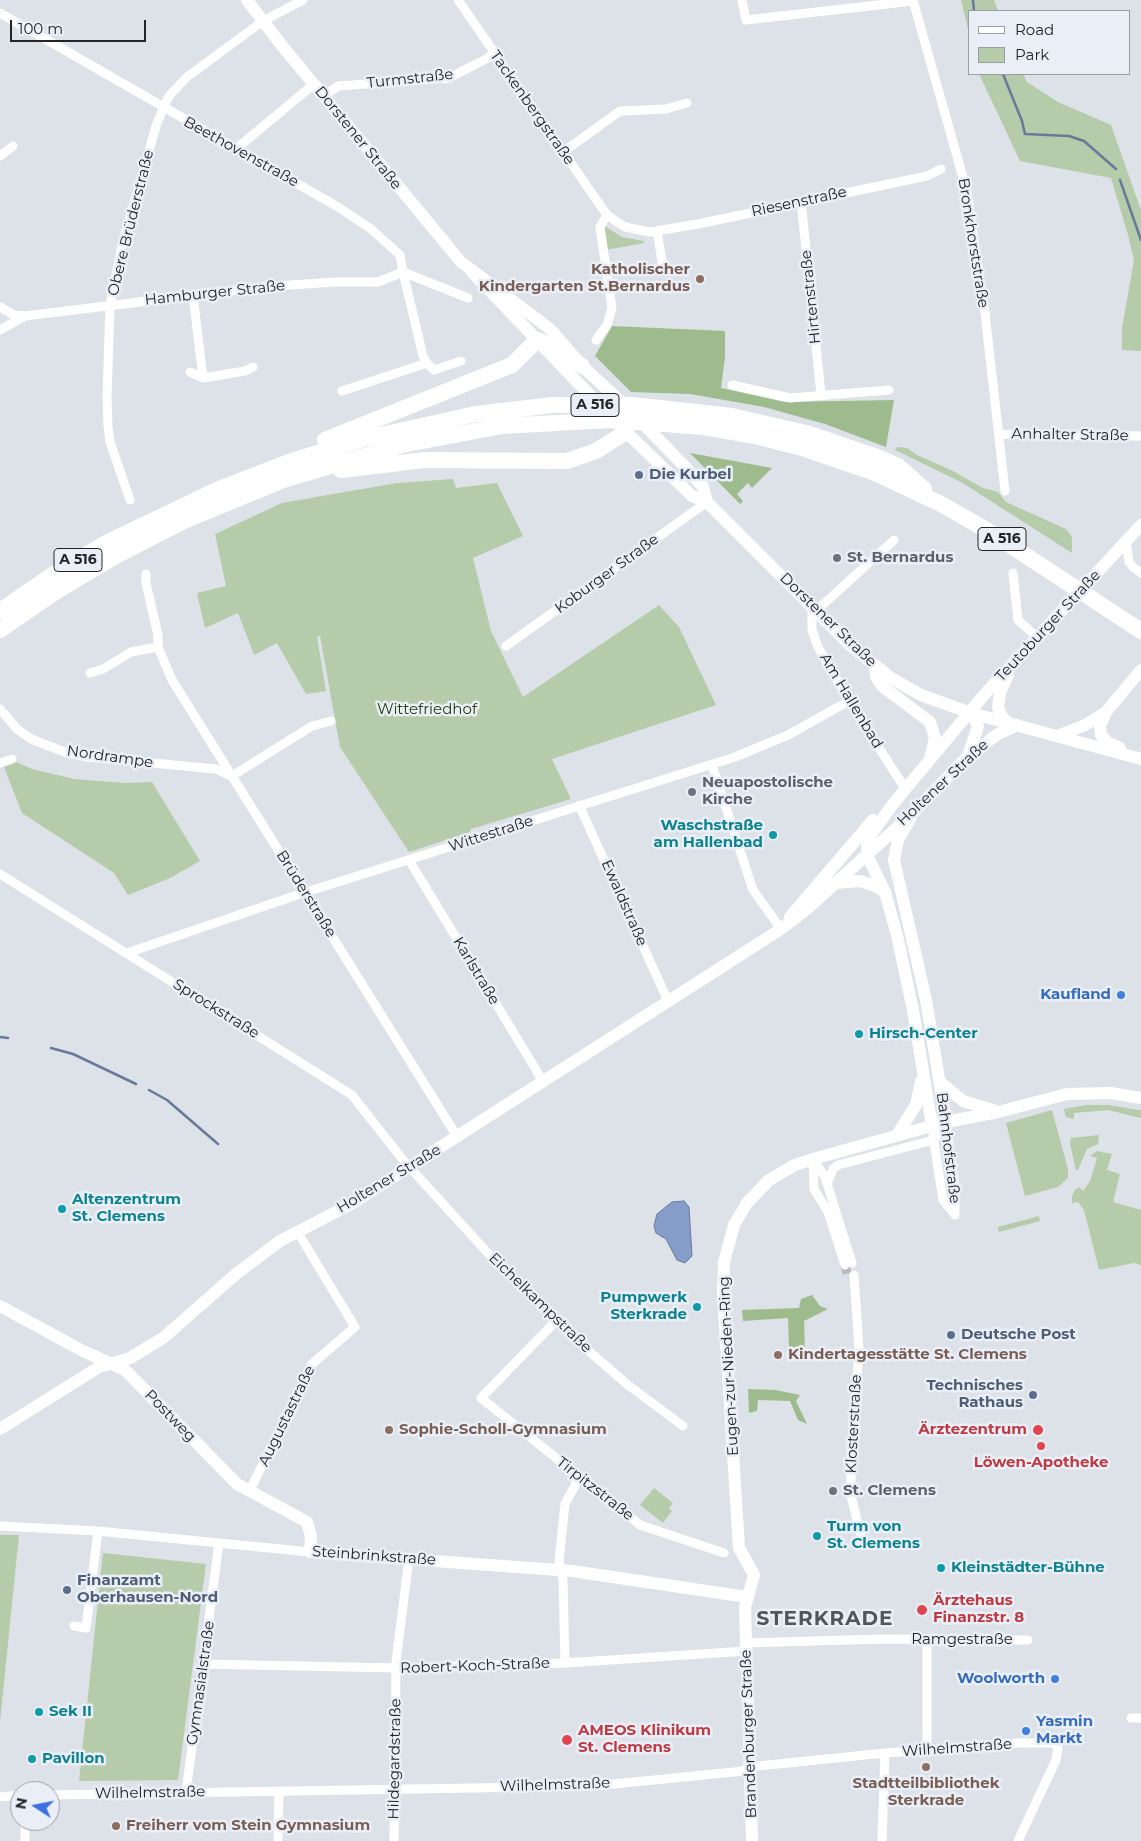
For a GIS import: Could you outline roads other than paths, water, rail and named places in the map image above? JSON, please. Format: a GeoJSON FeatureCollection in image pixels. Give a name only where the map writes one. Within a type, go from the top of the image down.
{"type":"FeatureCollection","features":[{"type":"Feature","properties":{"kind":"highway"},"geometry":{"type":"LineString","coordinates":[[292,469],[325,440],[512,365],[536,340],[553,346],[582,366]]}},
{"type":"Feature","properties":{"kind":"highway","name":"A 516"},"geometry":{"type":"LineString","coordinates":[[0,630],[60,589],[114,557],[292,469],[390,432],[476,414],[553,405],[632,404],[706,412],[771,424],[845,446],[898,466],[941,504]]}},
{"type":"Feature","properties":{"kind":"highway"},"geometry":{"type":"LineString","coordinates":[[292,469],[424,460],[567,461],[596,451],[626,432],[630,410]]}},
{"type":"Feature","properties":{"kind":"highway","name":"A 516"},"geometry":{"type":"LineString","coordinates":[[0,611],[52,575],[147,522],[219,489],[292,469],[502,426],[574,420],[646,421],[704,427],[755,436],[802,448],[875,474],[941,504],[1002,540],[1141,631]]}},
{"type":"Feature","properties":{"kind":"main road","name":"Dorstener Straße"},"geometry":{"type":"LineString","coordinates":[[247,0],[457,257],[626,432],[692,496],[707,502],[814,609],[875,666],[891,678],[921,695],[971,713],[1141,758]]}},
{"type":"Feature","properties":{"kind":"main road","name":"Dorstener Straße"},"geometry":{"type":"LineString","coordinates":[[472,272],[512,299],[550,329],[582,366],[630,410],[703,487],[707,502]]}},
{"type":"Feature","properties":{"kind":"main road","name":"Teutoburger Straße"},"geometry":{"type":"LineString","coordinates":[[971,713],[983,696],[1011,668],[1141,525]]}},
{"type":"Feature","properties":{"kind":"main road"},"geometry":{"type":"LineString","coordinates":[[875,666],[876,678],[882,686],[930,722],[935,738],[930,760]]}},
{"type":"Feature","properties":{"kind":"main road"},"geometry":{"type":"LineString","coordinates":[[1011,668],[1000,693],[998,705],[999,713],[1013,724]]}},
{"type":"Feature","properties":{"kind":"main road"},"geometry":{"type":"LineString","coordinates":[[1141,670],[1106,712],[1100,726],[1104,740],[1141,758]]}},
{"type":"Feature","properties":{"kind":"main road"},"geometry":{"type":"LineString","coordinates":[[1057,736],[1085,725],[1106,712]]}},
{"type":"Feature","properties":{"kind":"main road"},"geometry":{"type":"LineString","coordinates":[[968,756],[978,726],[971,713]]}},
{"type":"Feature","properties":{"kind":"main road","name":"Holtener Straße"},"geometry":{"type":"LineString","coordinates":[[868,851],[872,832],[893,804],[971,713]]}},
{"type":"Feature","properties":{"kind":"main road","name":"Holtener Straße"},"geometry":{"type":"LineString","coordinates":[[0,1429],[88,1374],[111,1363],[134,1356],[171,1332],[242,1268],[297,1231],[354,1203],[544,1083],[781,929],[912,814],[968,756],[1013,724]]}},
{"type":"Feature","properties":{"kind":"main road","name":"Holtener Straße"},"geometry":{"type":"LineString","coordinates":[[781,929],[799,904],[846,850],[872,821],[893,804]]}},
{"type":"Feature","properties":{"kind":"main road","name":"Bahnhofstraße"},"geometry":{"type":"LineString","coordinates":[[912,814],[898,840],[894,860],[926,1000],[946,1122]]}},
{"type":"Feature","properties":{"kind":"main road"},"geometry":{"type":"LineString","coordinates":[[846,850],[868,851],[894,860]]}},
{"type":"Feature","properties":{"kind":"main road","name":"Bahnhofstraße"},"geometry":{"type":"LineString","coordinates":[[868,851],[885,892],[897,935],[913,1010],[932,1126]]}},
{"type":"Feature","properties":{"kind":"main road"},"geometry":{"type":"LineString","coordinates":[[835,883],[860,881],[869,883],[885,892]]}},
{"type":"Feature","properties":{"kind":"main road"},"geometry":{"type":"LineString","coordinates":[[897,1135],[916,1105],[922,1071]]}},
{"type":"Feature","properties":{"kind":"main road"},"geometry":{"type":"LineString","coordinates":[[939,1081],[963,1101],[998,1112]]}},
{"type":"Feature","properties":{"kind":"main road","name":"Eugen-zur-Nieden-Ring"},"geometry":{"type":"LineString","coordinates":[[747,1597],[754,1575],[739,1548],[724,1302],[724,1262],[732,1229],[754,1194],[778,1174],[813,1159],[873,1144],[897,1135],[946,1122],[998,1112],[1026,1103],[1071,1094],[1117,1093],[1141,1098]]}},
{"type":"Feature","properties":{"kind":"main road","name":"Postweg"},"geometry":{"type":"LineString","coordinates":[[0,1306],[81,1350],[125,1370],[221,1468],[247,1491],[307,1522],[311,1536],[310,1552]]}},
{"type":"Feature","properties":{"kind":"main road","name":"Steinbrinkstraße"},"geometry":{"type":"LineString","coordinates":[[310,1552],[561,1570],[747,1597]]}},
{"type":"Feature","properties":{"kind":"main road","name":"Brandenburger Straße"},"geometry":{"type":"LineString","coordinates":[[747,1597],[748,1767],[752,1841]]}},
{"type":"Feature","properties":{"kind":"street","name":"Obere Brüderstraße"},"geometry":{"type":"LineString","coordinates":[[130,500],[110,442],[108,426],[110,306],[130,213],[163,108],[169,96],[187,76],[263,21],[303,0]]}},
{"type":"Feature","properties":{"kind":"street","name":"Tackenbergstraße"},"geometry":{"type":"LineString","coordinates":[[458,0],[607,215]]}},
{"type":"Feature","properties":{"kind":"street"},"geometry":{"type":"LineString","coordinates":[[742,0],[746,20],[913,0]]}},
{"type":"Feature","properties":{"kind":"street","name":"Bronkhorststraße"},"geometry":{"type":"LineString","coordinates":[[913,0],[968,192],[1005,491]]}},
{"type":"Feature","properties":{"kind":"street","name":"Beethovenstraße"},"geometry":{"type":"LineString","coordinates":[[0,13],[371,228],[400,255],[423,356],[427,363]]}},
{"type":"Feature","properties":{"kind":"street","name":"Turmstraße"},"geometry":{"type":"LineString","coordinates":[[324,96],[338,86],[449,78],[488,58],[493,53]]}},
{"type":"Feature","properties":{"kind":"street"},"geometry":{"type":"LineString","coordinates":[[236,150],[314,84]]}},
{"type":"Feature","properties":{"kind":"street"},"geometry":{"type":"LineString","coordinates":[[563,152],[620,111],[666,109],[687,103]]}},
{"type":"Feature","properties":{"kind":"street"},"geometry":{"type":"LineString","coordinates":[[0,156],[14,146]]}},
{"type":"Feature","properties":{"kind":"street","name":"Riesenstraße"},"geometry":{"type":"LineString","coordinates":[[607,215],[616,222],[633,229],[657,231],[927,176],[941,169]]}},
{"type":"Feature","properties":{"kind":"street","name":"Hirtenstraße"},"geometry":{"type":"LineString","coordinates":[[801,201],[821,394]]}},
{"type":"Feature","properties":{"kind":"street"},"geometry":{"type":"LineString","coordinates":[[596,340],[607,325],[612,308],[600,227],[607,215]]}},
{"type":"Feature","properties":{"kind":"street"},"geometry":{"type":"LineString","coordinates":[[657,231],[663,267]]}},
{"type":"Feature","properties":{"kind":"street"},"geometry":{"type":"LineString","coordinates":[[403,272],[468,298]]}},
{"type":"Feature","properties":{"kind":"street","name":"Hamburger Straße"},"geometry":{"type":"LineString","coordinates":[[0,330],[25,316],[193,295],[334,282],[378,282],[403,272]]}},
{"type":"Feature","properties":{"kind":"street"},"geometry":{"type":"LineString","coordinates":[[193,295],[203,378]]}},
{"type":"Feature","properties":{"kind":"street"},"geometry":{"type":"LineString","coordinates":[[0,307],[14,315],[25,316]]}},
{"type":"Feature","properties":{"kind":"street"},"geometry":{"type":"LineString","coordinates":[[342,391],[427,363],[434,370],[461,361]]}},
{"type":"Feature","properties":{"kind":"street"},"geometry":{"type":"LineString","coordinates":[[190,372],[203,378],[245,371],[253,366]]}},
{"type":"Feature","properties":{"kind":"street"},"geometry":{"type":"LineString","coordinates":[[732,385],[790,398],[889,390]]}},
{"type":"Feature","properties":{"kind":"street","name":"Anhalter Straße"},"geometry":{"type":"LineString","coordinates":[[999,434],[1141,436]]}},
{"type":"Feature","properties":{"kind":"street","name":"Koburger Straße"},"geometry":{"type":"LineString","coordinates":[[506,646],[707,502]]}},
{"type":"Feature","properties":{"kind":"street"},"geometry":{"type":"LineString","coordinates":[[814,609],[894,540]]}},
{"type":"Feature","properties":{"kind":"street"},"geometry":{"type":"LineString","coordinates":[[1126,541],[1129,562],[1141,573]]}},
{"type":"Feature","properties":{"kind":"street"},"geometry":{"type":"LineString","coordinates":[[1012,573],[1018,620],[1038,638]]}},
{"type":"Feature","properties":{"kind":"street","name":"Brüderstraße"},"geometry":{"type":"LineString","coordinates":[[146,574],[146,583],[158,635],[158,647],[172,680],[458,1138]]}},
{"type":"Feature","properties":{"kind":"street","name":"Am Hallenbad"},"geometry":{"type":"LineString","coordinates":[[814,609],[814,638],[849,701],[906,790]]}},
{"type":"Feature","properties":{"kind":"street"},"geometry":{"type":"LineString","coordinates":[[90,673],[103,669],[131,652],[158,647]]}},
{"type":"Feature","properties":{"kind":"street","name":"Wittestraße"},"geometry":{"type":"LineString","coordinates":[[127,953],[305,893],[579,805],[712,765],[762,746],[849,701]]}},
{"type":"Feature","properties":{"kind":"street","name":"Nordrampe"},"geometry":{"type":"LineString","coordinates":[[0,710],[17,729],[31,739],[67,753],[88,757],[216,769],[232,776]]}},
{"type":"Feature","properties":{"kind":"street"},"geometry":{"type":"LineString","coordinates":[[232,776],[312,726],[331,721]]}},
{"type":"Feature","properties":{"kind":"street"},"geometry":{"type":"LineString","coordinates":[[0,763],[12,759]]}},
{"type":"Feature","properties":{"kind":"street"},"geometry":{"type":"LineString","coordinates":[[712,765],[753,890],[781,929]]}},
{"type":"Feature","properties":{"kind":"street","name":"Ewaldstraße"},"geometry":{"type":"LineString","coordinates":[[579,805],[668,1001]]}},
{"type":"Feature","properties":{"kind":"street","name":"Karlstraße"},"geometry":{"type":"LineString","coordinates":[[409,860],[544,1083]]}},
{"type":"Feature","properties":{"kind":"street","name":"Sprockstraße"},"geometry":{"type":"LineString","coordinates":[[0,874],[352,1095],[411,1167]]}},
{"type":"Feature","properties":{"kind":"street"},"geometry":{"type":"LineString","coordinates":[[828,1180],[838,1165],[934,1140],[946,1122]]}},
{"type":"Feature","properties":{"kind":"street","name":"Bahnhofstraße"},"geometry":{"type":"LineString","coordinates":[[932,1126],[943,1200],[955,1215],[955,1186],[946,1122]]}},
{"type":"Feature","properties":{"kind":"street"},"geometry":{"type":"LineString","coordinates":[[813,1159],[828,1180],[848,1264],[828,1212],[814,1189],[813,1159]]}},
{"type":"Feature","properties":{"kind":"street","name":"Eichelkampstraße"},"geometry":{"type":"LineString","coordinates":[[411,1167],[456,1219],[556,1321],[628,1385],[683,1426]]}},
{"type":"Feature","properties":{"kind":"street","name":"Augustastraße"},"geometry":{"type":"LineString","coordinates":[[247,1491],[253,1484],[312,1364],[355,1327],[297,1231]]}},
{"type":"Feature","properties":{"kind":"street","name":"Klosterstraße"},"geometry":{"type":"LineString","coordinates":[[851,1276],[856,1304],[858,1348],[853,1442],[851,1444],[851,1496],[863,1544]]}},
{"type":"Feature","properties":{"kind":"street","name":"Tirpitzstraße"},"geometry":{"type":"LineString","coordinates":[[556,1321],[481,1398],[579,1478],[643,1527],[724,1553]]}},
{"type":"Feature","properties":{"kind":"street"},"geometry":{"type":"LineString","coordinates":[[564,1662],[564,1580],[559,1561],[565,1504],[579,1478]]}},
{"type":"Feature","properties":{"kind":"street","name":"Steinbrinkstraße"},"geometry":{"type":"LineString","coordinates":[[0,1526],[98,1531],[310,1552]]}},
{"type":"Feature","properties":{"kind":"street"},"geometry":{"type":"LineString","coordinates":[[74,1626],[86,1628],[98,1531]]}},
{"type":"Feature","properties":{"kind":"street","name":"Gymnasialstraße"},"geometry":{"type":"LineString","coordinates":[[186,1792],[219,1543]]}},
{"type":"Feature","properties":{"kind":"street","name":"Hildegardstraße"},"geometry":{"type":"LineString","coordinates":[[394,1841],[396,1668],[409,1558]]}},
{"type":"Feature","properties":{"kind":"street","name":"Ramgestraße"},"geometry":{"type":"LineString","coordinates":[[746,1647],[882,1639],[927,1641],[1028,1640]]}},
{"type":"Feature","properties":{"kind":"street"},"geometry":{"type":"LineString","coordinates":[[927,1641],[927,1750]]}},
{"type":"Feature","properties":{"kind":"street","name":"Robert-Koch-Straße"},"geometry":{"type":"LineString","coordinates":[[203,1664],[396,1668],[564,1662],[746,1647]]}},
{"type":"Feature","properties":{"kind":"street","name":"Wilhelmstraße"},"geometry":{"type":"LineString","coordinates":[[60,1795],[594,1786],[744,1771],[748,1767],[885,1753],[1025,1743],[1056,1744],[1058,1753],[1053,1767],[1018,1841]]}},
{"type":"Feature","properties":{"kind":"street"},"geometry":{"type":"LineString","coordinates":[[882,1841],[885,1753]]}},
{"type":"Feature","properties":{"kind":"street"},"geometry":{"type":"LineString","coordinates":[[278,1841],[279,1791]]}},
{"type":"Feature","properties":{"kind":"water"},"geometry":{"type":"Polygon","coordinates":[[[684,1201],[689,1207],[692,1256],[685,1263],[677,1260],[666,1239],[656,1233],[654,1226],[657,1214],[672,1202],[684,1201]]]}},
{"type":"Feature","properties":{"kind":"waterway"},"geometry":{"type":"LineString","coordinates":[[973,0],[974,10]]}},
{"type":"Feature","properties":{"kind":"waterway"},"geometry":{"type":"LineString","coordinates":[[1003,75],[1022,121],[1025,134],[1069,136],[1084,141],[1116,169]]}},
{"type":"Feature","properties":{"kind":"waterway"},"geometry":{"type":"LineString","coordinates":[[1120,180],[1141,240]]}},
{"type":"Feature","properties":{"kind":"waterway"},"geometry":{"type":"LineString","coordinates":[[0,1037],[8,1038]]}},
{"type":"Feature","properties":{"kind":"waterway"},"geometry":{"type":"LineString","coordinates":[[51,1048],[73,1054],[136,1084]]}},
{"type":"Feature","properties":{"kind":"waterway"},"geometry":{"type":"LineString","coordinates":[[149,1090],[167,1100],[218,1144]]}},
{"type":"Feature","properties":{"kind":"tunnel"},"geometry":{"type":"LineString","coordinates":[[845,1265],[848,1277]]}},
{"type":"Feature","properties":{"kind":"place","name":"Katholischer Kindergarten St.Bernardus"},"geometry":{"type":"Point","coordinates":[700,279]}},
{"type":"Feature","properties":{"kind":"place","name":"Die Kurbel"},"geometry":{"type":"Point","coordinates":[639,475]}},
{"type":"Feature","properties":{"kind":"place","name":"St. Bernardus"},"geometry":{"type":"Point","coordinates":[837,558]}},
{"type":"Feature","properties":{"kind":"place","name":"Neuapostolische Kirche"},"geometry":{"type":"Point","coordinates":[692,792]}},
{"type":"Feature","properties":{"kind":"place","name":"Waschstraße am Hallenbad"},"geometry":{"type":"Point","coordinates":[773,835]}},
{"type":"Feature","properties":{"kind":"place","name":"Kaufland"},"geometry":{"type":"Point","coordinates":[1121,995]}},
{"type":"Feature","properties":{"kind":"place","name":"Hirsch-Center"},"geometry":{"type":"Point","coordinates":[859,1034]}},
{"type":"Feature","properties":{"kind":"place","name":"Altenzentrum St. Clemens"},"geometry":{"type":"Point","coordinates":[62,1209]}},
{"type":"Feature","properties":{"kind":"place","name":"Pumpwerk Sterkrade"},"geometry":{"type":"Point","coordinates":[697,1307]}},
{"type":"Feature","properties":{"kind":"place","name":"Deutsche Post"},"geometry":{"type":"Point","coordinates":[951,1335]}},
{"type":"Feature","properties":{"kind":"place","name":"Kindertagesstätte St. Clemens"},"geometry":{"type":"Point","coordinates":[778,1355]}},
{"type":"Feature","properties":{"kind":"place","name":"Technisches Rathaus"},"geometry":{"type":"Point","coordinates":[1033,1395]}},
{"type":"Feature","properties":{"kind":"place","name":"Sophie-Scholl-Gymnasium"},"geometry":{"type":"Point","coordinates":[389,1430]}},
{"type":"Feature","properties":{"kind":"place","name":"Ärztezentrum"},"geometry":{"type":"Point","coordinates":[1038,1430]}},
{"type":"Feature","properties":{"kind":"place","name":"Löwen-Apotheke"},"geometry":{"type":"Point","coordinates":[1041,1446]}},
{"type":"Feature","properties":{"kind":"place","name":"St. Clemens"},"geometry":{"type":"Point","coordinates":[833,1491]}},
{"type":"Feature","properties":{"kind":"place","name":"Turm von St. Clemens"},"geometry":{"type":"Point","coordinates":[817,1536]}},
{"type":"Feature","properties":{"kind":"place","name":"Kleinstädter-Bühne"},"geometry":{"type":"Point","coordinates":[941,1568]}},
{"type":"Feature","properties":{"kind":"place","name":"Finanzamt Oberhausen-Nord"},"geometry":{"type":"Point","coordinates":[67,1590]}},
{"type":"Feature","properties":{"kind":"place","name":"Ärztehaus Finanzstr. 8"},"geometry":{"type":"Point","coordinates":[922,1610]}},
{"type":"Feature","properties":{"kind":"place","name":"Woolworth"},"geometry":{"type":"Point","coordinates":[1055,1679]}},
{"type":"Feature","properties":{"kind":"place","name":"Sek II"},"geometry":{"type":"Point","coordinates":[39,1712]}},
{"type":"Feature","properties":{"kind":"place","name":"Yasmin Markt"},"geometry":{"type":"Point","coordinates":[1026,1731]}},
{"type":"Feature","properties":{"kind":"place","name":"AMEOS Klinikum St. Clemens"},"geometry":{"type":"Point","coordinates":[567,1740]}},
{"type":"Feature","properties":{"kind":"place","name":"Pavillon"},"geometry":{"type":"Point","coordinates":[32,1759]}},
{"type":"Feature","properties":{"kind":"place","name":"Stadtteilbibliothek Sterkrade"},"geometry":{"type":"Point","coordinates":[926,1767]}},
{"type":"Feature","properties":{"kind":"place","name":"Freiherr vom Stein Gymnasium"},"geometry":{"type":"Point","coordinates":[116,1826]}},
{"type":"Feature","properties":{"kind":"district","name":"STERKRADE"},"geometry":{"type":"Point","coordinates":[825,1619]}},
{"type":"Feature","properties":{"kind":"park label","name":"Wittefriedhof"},"geometry":{"type":"Point","coordinates":[427,710]}}]}
